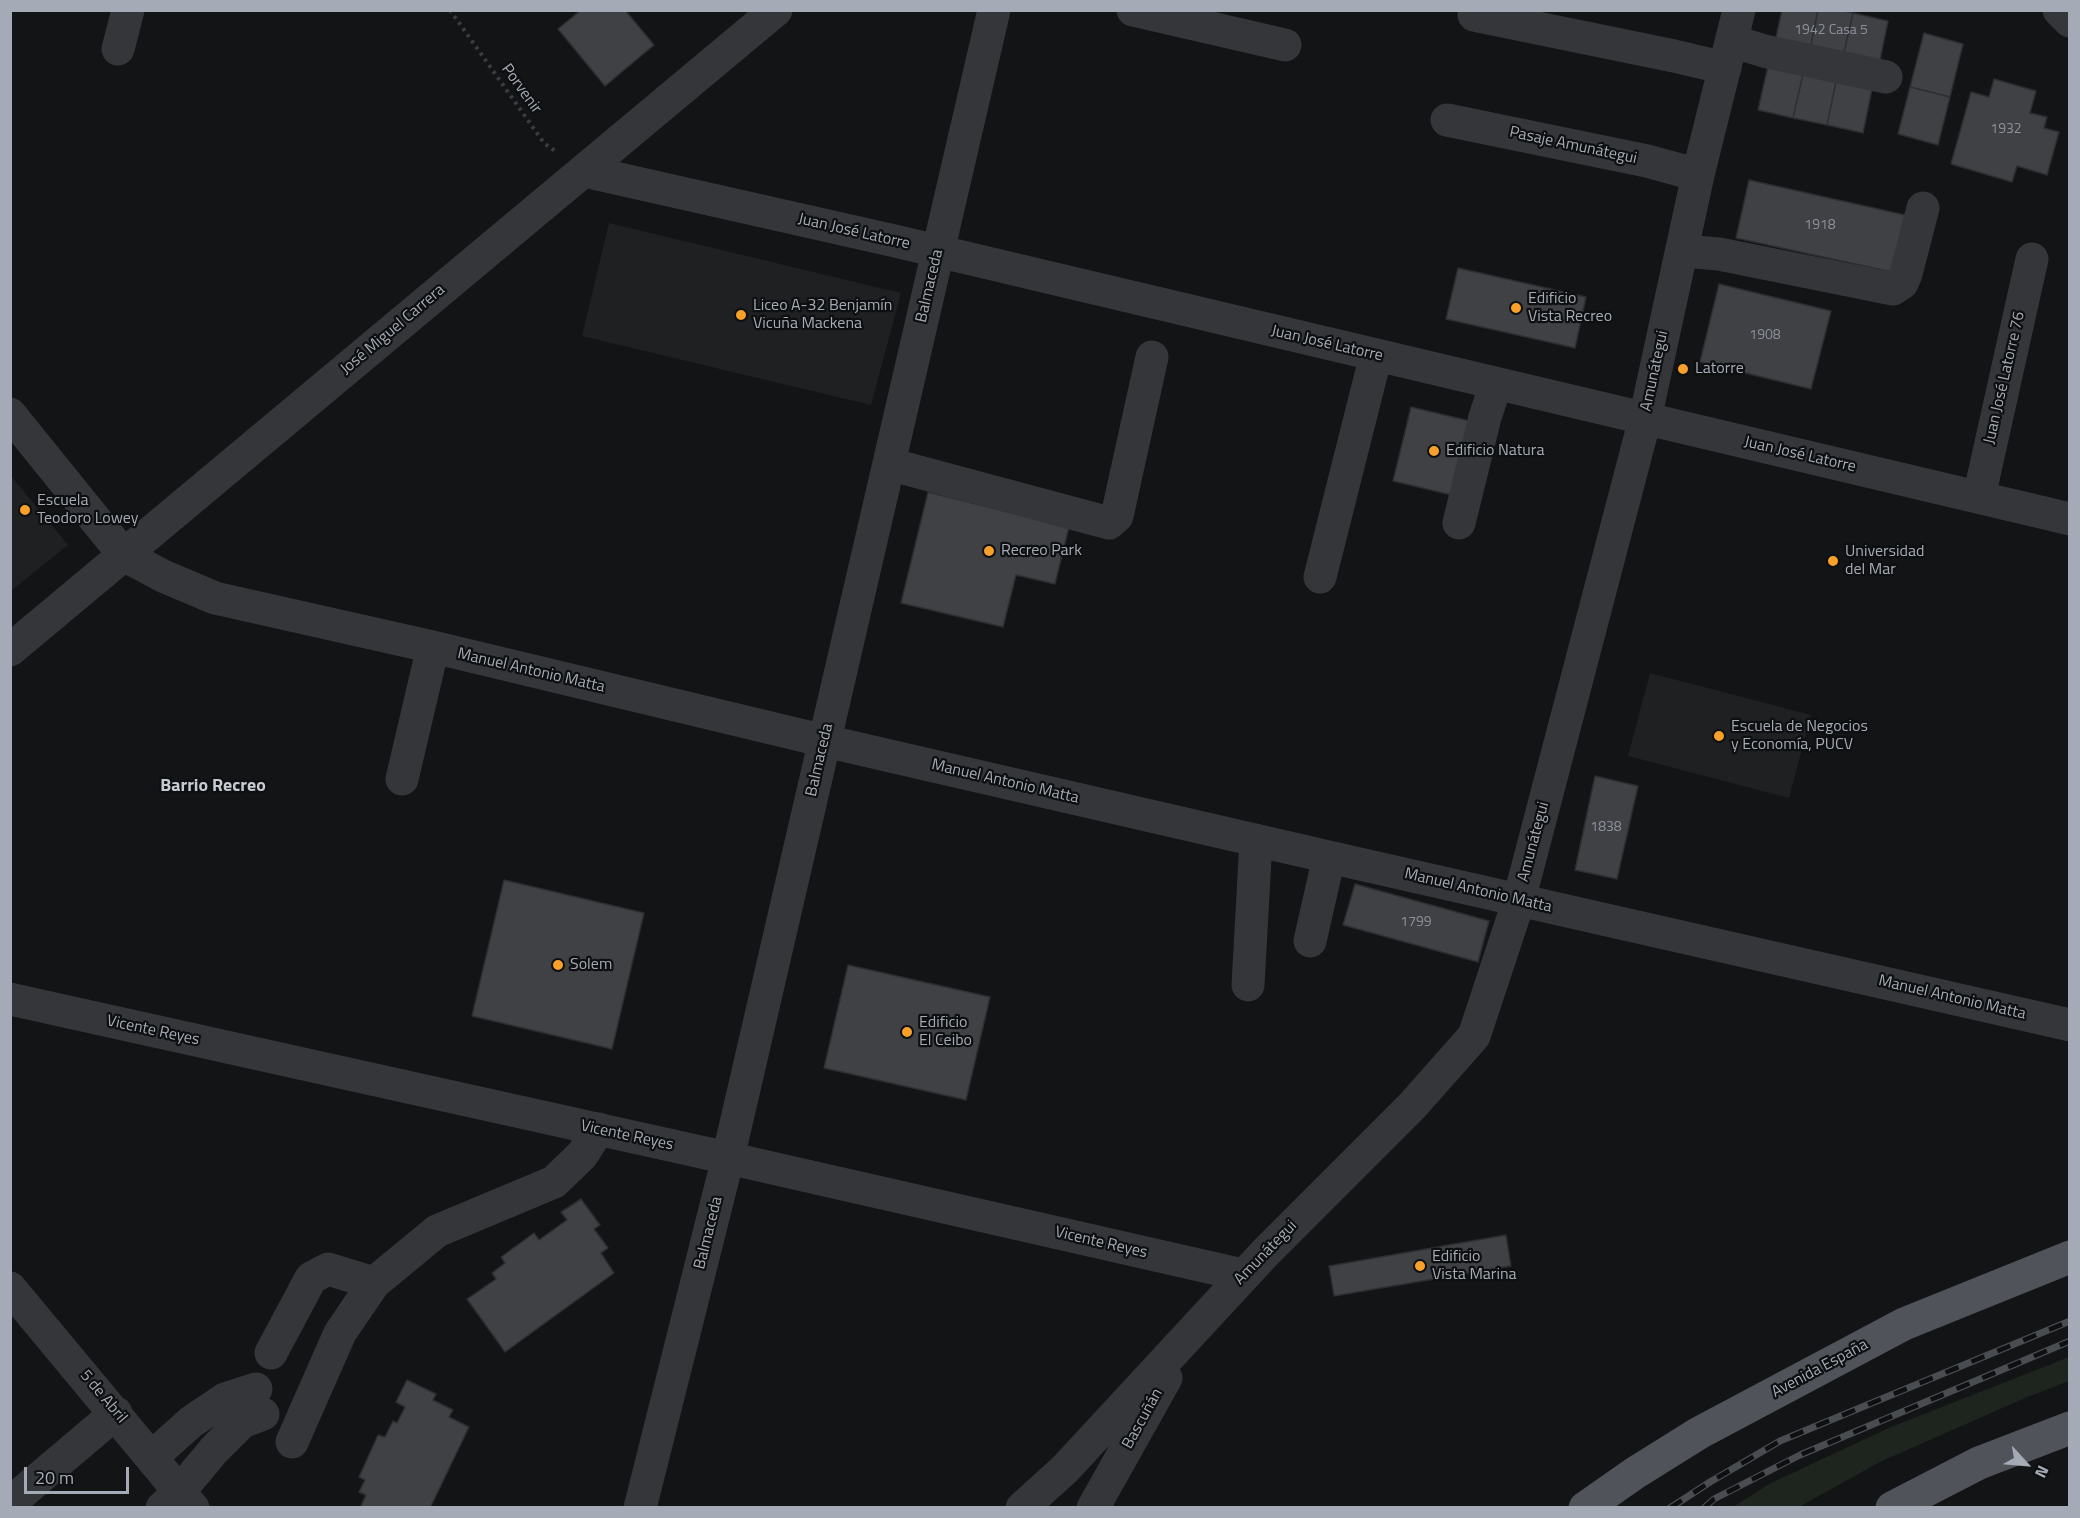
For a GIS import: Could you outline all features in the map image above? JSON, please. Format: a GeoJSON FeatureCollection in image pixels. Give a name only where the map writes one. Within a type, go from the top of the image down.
{"type":"FeatureCollection","features":[{"type":"Feature","properties":{"kind":"main road","name":"Avenida España"},"geometry":{"type":"LineString","coordinates":[[1585,1508],[1699,1433],[1904,1324],[2070,1257]]}},
{"type":"Feature","properties":{"kind":"main road"},"geometry":{"type":"LineString","coordinates":[[1892,1508],[1979,1463],[2070,1428]]}},
{"type":"Feature","properties":{"kind":"street"},"geometry":{"type":"LineString","coordinates":[[118,49],[128,10]]}},
{"type":"Feature","properties":{"kind":"street","name":"José Miguel Carrera"},"geometry":{"type":"LineString","coordinates":[[10,650],[777,10]]}},
{"type":"Feature","properties":{"kind":"street","name":"Balmaceda"},"geometry":{"type":"LineString","coordinates":[[640,1508],[728,1158],[994,10]]}},
{"type":"Feature","properties":{"kind":"street"},"geometry":{"type":"LineString","coordinates":[[1133,10],[1285,45]]}},
{"type":"Feature","properties":{"kind":"street"},"geometry":{"type":"LineString","coordinates":[[2059,10],[2070,21]]}},
{"type":"Feature","properties":{"kind":"street"},"geometry":{"type":"LineString","coordinates":[[1474,15],[1674,56],[1732,40],[1764,51],[1886,77]]}},
{"type":"Feature","properties":{"kind":"street","name":"Amunátegui"},"geometry":{"type":"LineString","coordinates":[[1022,1508],[1065,1469],[1243,1275],[1412,1106],[1474,1036],[1519,900],[1645,420],[1698,176],[1732,40]]}},
{"type":"Feature","properties":{"kind":"street","name":"Pasaje Amunátegui"},"geometry":{"type":"LineString","coordinates":[[1447,120],[1647,161],[1698,176]]}},
{"type":"Feature","properties":{"kind":"street","name":"Juan José Latorre"},"geometry":{"type":"LineString","coordinates":[[584,171],[896,241],[2070,519]]}},
{"type":"Feature","properties":{"kind":"street"},"geometry":{"type":"LineString","coordinates":[[1682,251],[1719,254],[1893,289],[1902,283],[1906,274],[1923,208]]}},
{"type":"Feature","properties":{"kind":"street","name":"Juan José Latorre 76"},"geometry":{"type":"LineString","coordinates":[[1978,497],[2032,259]]}},
{"type":"Feature","properties":{"kind":"street"},"geometry":{"type":"LineString","coordinates":[[1320,577],[1376,355]]}},
{"type":"Feature","properties":{"kind":"street"},"geometry":{"type":"LineString","coordinates":[[889,465],[1109,523],[1117,516],[1152,357]]}},
{"type":"Feature","properties":{"kind":"street"},"geometry":{"type":"LineString","coordinates":[[1459,523],[1485,417],[1496,384]]}},
{"type":"Feature","properties":{"kind":"street","name":"Manuel Antonio Matta"},"geometry":{"type":"LineString","coordinates":[[10,414],[124,555],[163,576],[214,598],[1329,857],[2070,1025]]}},
{"type":"Feature","properties":{"kind":"street"},"geometry":{"type":"LineString","coordinates":[[402,779],[432,647]]}},
{"type":"Feature","properties":{"kind":"street"},"geometry":{"type":"LineString","coordinates":[[1248,985],[1256,840]]}},
{"type":"Feature","properties":{"kind":"street"},"geometry":{"type":"LineString","coordinates":[[1310,941],[1329,857]]}},
{"type":"Feature","properties":{"kind":"street","name":"Vicente Reyes"},"geometry":{"type":"LineString","coordinates":[[10,999],[1243,1275]]}},
{"type":"Feature","properties":{"kind":"street"},"geometry":{"type":"LineString","coordinates":[[292,1442],[340,1333],[374,1282],[437,1231],[554,1182],[582,1155],[599,1129]]}},
{"type":"Feature","properties":{"kind":"street"},"geometry":{"type":"LineString","coordinates":[[271,1353],[311,1278],[328,1269],[374,1282]]}},
{"type":"Feature","properties":{"kind":"street","name":"5 de Abril"},"geometry":{"type":"LineString","coordinates":[[10,1288],[152,1457],[178,1502]]}},
{"type":"Feature","properties":{"kind":"street","name":"Bascuñán"},"geometry":{"type":"LineString","coordinates":[[1093,1508],[1193,1330]]}},
{"type":"Feature","properties":{"kind":"street"},"geometry":{"type":"LineString","coordinates":[[152,1457],[191,1422],[225,1399],[260,1401],[214,1449],[178,1502]]}},
{"type":"Feature","properties":{"kind":"street"},"geometry":{"type":"LineString","coordinates":[[10,1503],[116,1413]]}},
{"type":"Feature","properties":{"kind":"path","name":"Porvenir"},"geometry":{"type":"LineString","coordinates":[[450,10],[544,142],[584,171]]}},
{"type":"Feature","properties":{"kind":"shaded area","name":"Liceo A-32 Benjamín Vicuña Mackena"},"geometry":{"type":"Polygon","coordinates":[[[609,223],[901,293],[871,405],[582,336],[609,223]]]}},
{"type":"Feature","properties":{"kind":"shaded area","name":"Escuela Teodoro Lowey"},"geometry":{"type":"Polygon","coordinates":[[[11,476],[68,545],[10,591],[11,476]]]}},
{"type":"Feature","properties":{"kind":"shaded area","name":"Escuela de Negocios y Economía, PUCV"},"geometry":{"type":"Polygon","coordinates":[[[1650,673],[1811,715],[1789,798],[1628,756],[1650,673]]]}},
{"type":"Feature","properties":{"kind":"shaded area"},"geometry":{"type":"Polygon","coordinates":[[[2069,1357],[2069,1381],[1880,1462],[1799,1507],[1733,1507],[1771,1483],[1891,1427],[2069,1357]]]}},
{"type":"Feature","properties":{"kind":"building"},"geometry":{"type":"Polygon","coordinates":[[[581,10],[625,10],[654,45],[605,86],[558,29],[581,10]]]}},
{"type":"Feature","properties":{"kind":"building"},"geometry":{"type":"Polygon","coordinates":[[[1782,10],[1818,10],[1810,49],[1775,42],[1782,10]]]}},
{"type":"Feature","properties":{"kind":"building"},"geometry":{"type":"Polygon","coordinates":[[[1818,10],[1840,10],[1853,13],[1843,57],[1810,49],[1818,10]]]}},
{"type":"Feature","properties":{"kind":"building"},"geometry":{"type":"Polygon","coordinates":[[[1853,13],[1888,21],[1879,65],[1843,57],[1853,13]]]}},
{"type":"Feature","properties":{"kind":"building"},"geometry":{"type":"Polygon","coordinates":[[[1924,33],[1963,44],[1950,97],[1910,87],[1924,33]]]}},
{"type":"Feature","properties":{"kind":"building"},"geometry":{"type":"Polygon","coordinates":[[[1768,66],[1803,74],[1793,118],[1758,110],[1768,66]]]}},
{"type":"Feature","properties":{"kind":"building"},"geometry":{"type":"Polygon","coordinates":[[[1803,74],[1836,82],[1827,125],[1793,118],[1803,74]]]}},
{"type":"Feature","properties":{"kind":"building"},"geometry":{"type":"Polygon","coordinates":[[[1994,79],[2036,91],[2030,113],[2047,117],[2044,128],[2059,132],[2047,175],[2017,166],[2012,182],[1951,164],[1971,92],[1989,97],[1994,79]]]}},
{"type":"Feature","properties":{"kind":"building"},"geometry":{"type":"Polygon","coordinates":[[[1836,82],[1872,89],[1863,133],[1827,125],[1836,82]]]}},
{"type":"Feature","properties":{"kind":"building"},"geometry":{"type":"Polygon","coordinates":[[[1910,87],[1950,97],[1938,145],[1898,134],[1910,87]]]}},
{"type":"Feature","properties":{"kind":"building"},"geometry":{"type":"Polygon","coordinates":[[[1749,180],[1905,215],[1892,272],[1736,238],[1749,180]]]}},
{"type":"Feature","properties":{"kind":"building","name":"Edificio Vista Recreo"},"geometry":{"type":"Polygon","coordinates":[[[1458,268],[1586,297],[1575,348],[1446,319],[1458,268]]]}},
{"type":"Feature","properties":{"kind":"building"},"geometry":{"type":"Polygon","coordinates":[[[1719,284],[1831,311],[1811,389],[1700,362],[1719,284]]]}},
{"type":"Feature","properties":{"kind":"building","name":"Edificio Natura"},"geometry":{"type":"Polygon","coordinates":[[[1411,407],[1474,422],[1456,496],[1393,481],[1411,407]]]}},
{"type":"Feature","properties":{"kind":"building","name":"Recreo Park"},"geometry":{"type":"Polygon","coordinates":[[[928,492],[1069,527],[1055,584],[1016,575],[1003,627],[901,603],[928,492]]]}},
{"type":"Feature","properties":{"kind":"building"},"geometry":{"type":"Polygon","coordinates":[[[1595,776],[1638,786],[1617,879],[1575,870],[1595,776]]]}},
{"type":"Feature","properties":{"kind":"building","name":"Solem"},"geometry":{"type":"Polygon","coordinates":[[[504,880],[644,913],[612,1049],[472,1016],[504,880]]]}},
{"type":"Feature","properties":{"kind":"building"},"geometry":{"type":"Polygon","coordinates":[[[1355,884],[1489,921],[1478,962],[1343,925],[1355,884]]]}},
{"type":"Feature","properties":{"kind":"building","name":"Edificio El Ceibo"},"geometry":{"type":"Polygon","coordinates":[[[848,965],[990,997],[966,1100],[824,1068],[848,965]]]}},
{"type":"Feature","properties":{"kind":"building"},"geometry":{"type":"Polygon","coordinates":[[[581,1199],[600,1225],[594,1229],[608,1248],[601,1253],[614,1273],[505,1352],[467,1299],[496,1279],[492,1273],[505,1263],[501,1257],[534,1233],[539,1240],[567,1220],[561,1212],[581,1199]]]}},
{"type":"Feature","properties":{"kind":"building","name":"Edificio Vista Marina"},"geometry":{"type":"Polygon","coordinates":[[[1506,1235],[1511,1266],[1334,1296],[1329,1266],[1506,1235]]]}},
{"type":"Feature","properties":{"kind":"building"},"geometry":{"type":"Polygon","coordinates":[[[407,1380],[436,1394],[433,1400],[453,1410],[449,1417],[469,1427],[430,1508],[360,1508],[366,1495],[359,1492],[365,1480],[359,1477],[378,1435],[385,1437],[393,1421],[397,1423],[405,1407],[396,1402],[407,1380]]]}},
{"type":"Feature","properties":{"kind":"railway"},"geometry":{"type":"LineString","coordinates":[[1670,1508],[1780,1441],[2070,1321]]}},
{"type":"Feature","properties":{"kind":"railway"},"geometry":{"type":"LineString","coordinates":[[1704,1508],[1714,1499],[1800,1455],[2070,1341]]}},
{"type":"Feature","properties":{"kind":"place","name":"Edificio Vista Recreo"},"geometry":{"type":"Point","coordinates":[1516,308]}},
{"type":"Feature","properties":{"kind":"place","name":"Liceo A-32 Benjamín Vicuña Mackena"},"geometry":{"type":"Point","coordinates":[741,315]}},
{"type":"Feature","properties":{"kind":"place","name":"Latorre"},"geometry":{"type":"Point","coordinates":[1683,369]}},
{"type":"Feature","properties":{"kind":"place","name":"Edificio Natura"},"geometry":{"type":"Point","coordinates":[1434,451]}},
{"type":"Feature","properties":{"kind":"place","name":"Escuela Teodoro Lowey"},"geometry":{"type":"Point","coordinates":[25,510]}},
{"type":"Feature","properties":{"kind":"place","name":"Recreo Park"},"geometry":{"type":"Point","coordinates":[989,551]}},
{"type":"Feature","properties":{"kind":"place","name":"Universidad del Mar"},"geometry":{"type":"Point","coordinates":[1833,561]}},
{"type":"Feature","properties":{"kind":"place","name":"Escuela de Negocios y Economía, PUCV"},"geometry":{"type":"Point","coordinates":[1719,736]}},
{"type":"Feature","properties":{"kind":"place","name":"Solem"},"geometry":{"type":"Point","coordinates":[558,965]}},
{"type":"Feature","properties":{"kind":"place","name":"Edificio El Ceibo"},"geometry":{"type":"Point","coordinates":[907,1032]}},
{"type":"Feature","properties":{"kind":"place","name":"Edificio Vista Marina"},"geometry":{"type":"Point","coordinates":[1420,1266]}},
{"type":"Feature","properties":{"kind":"district","name":"Barrio Recreo"},"geometry":{"type":"Point","coordinates":[213,787]}}]}
